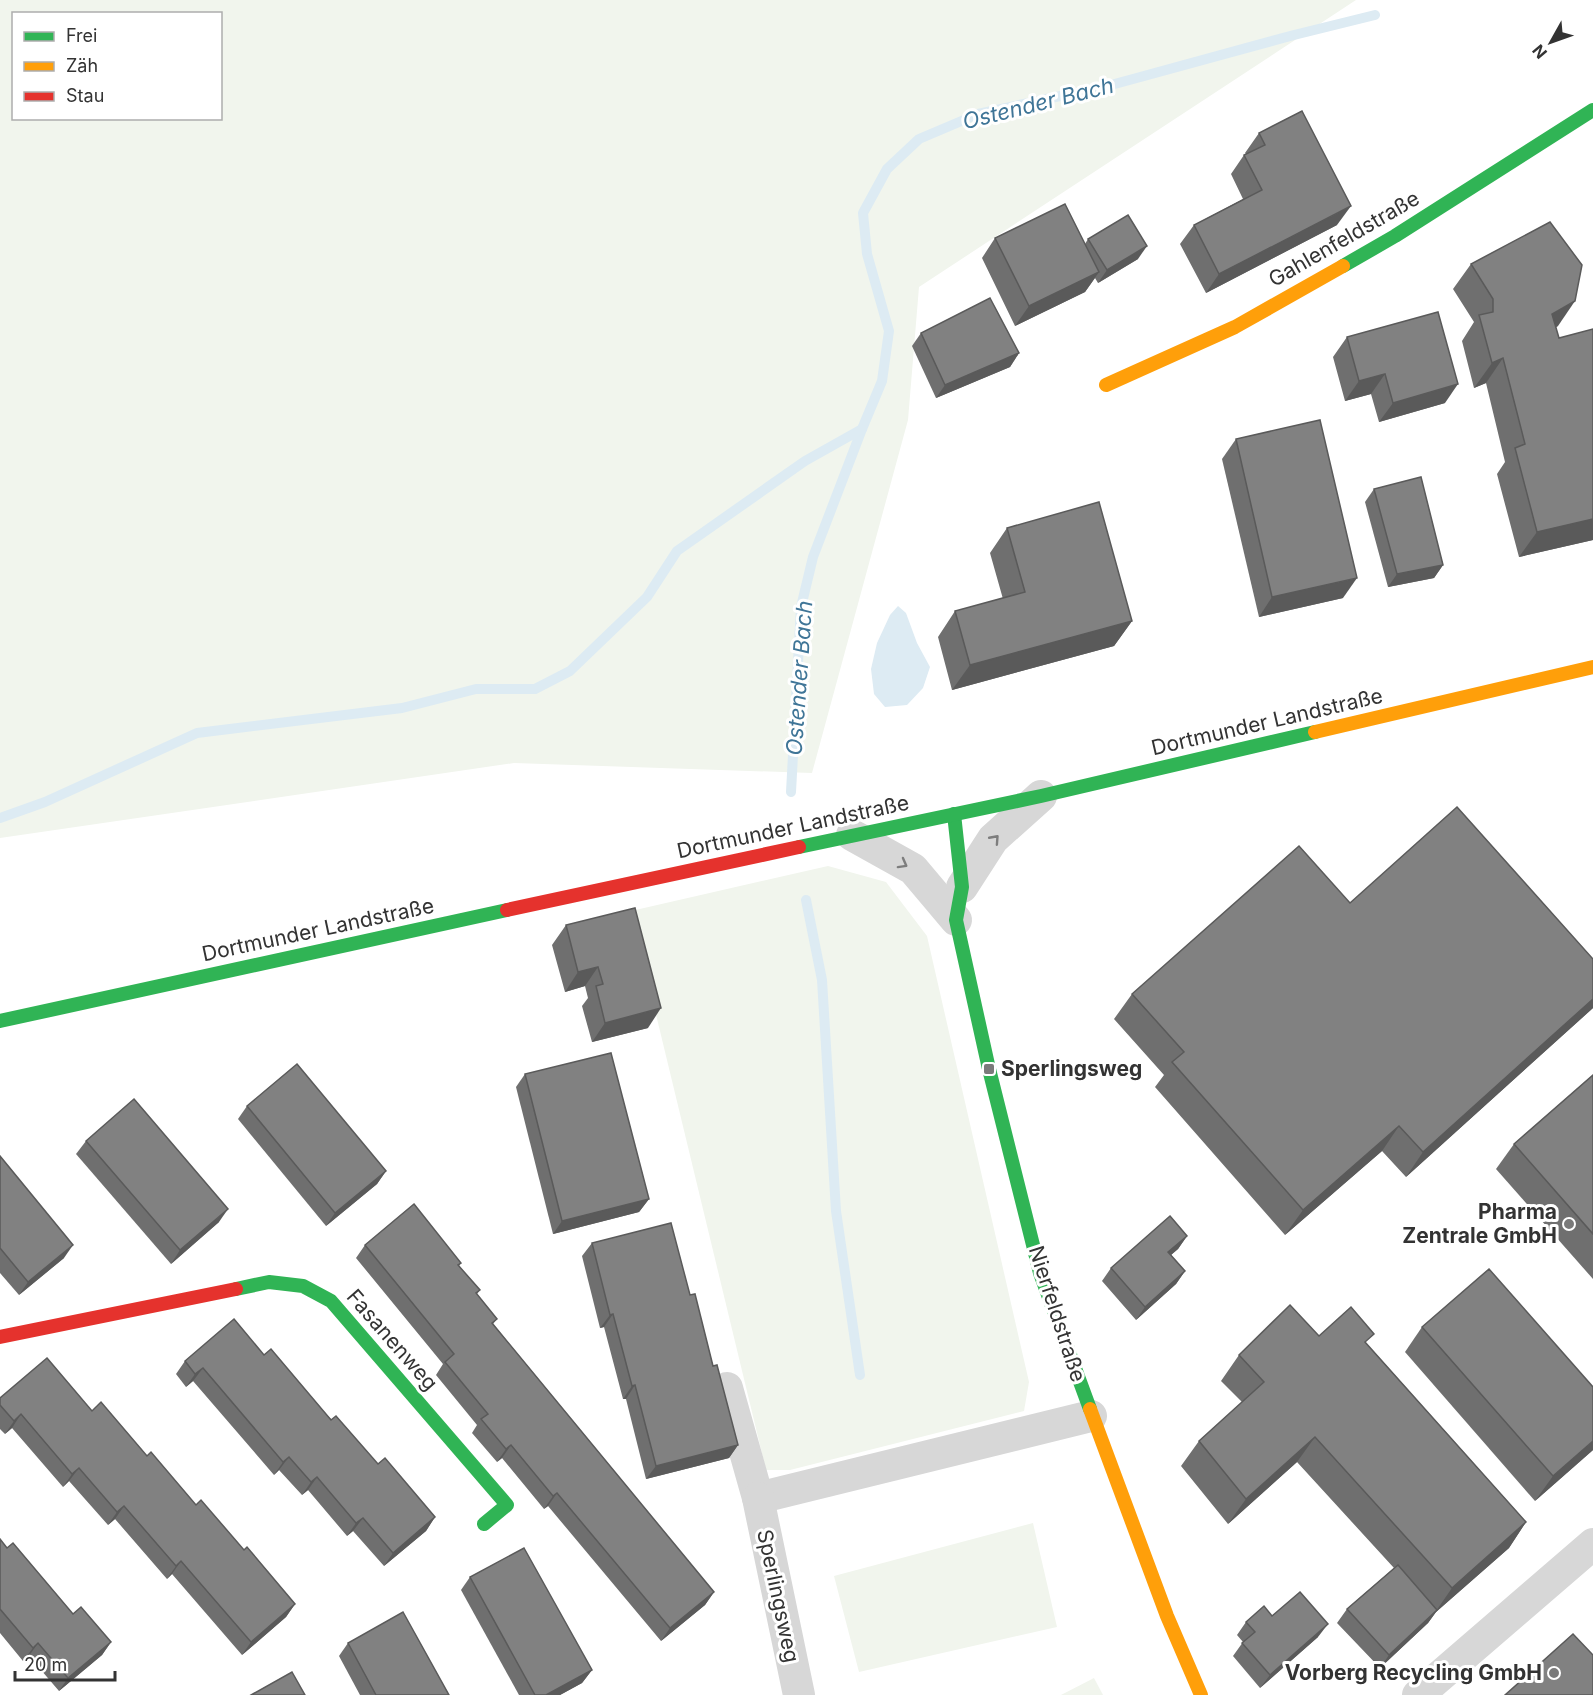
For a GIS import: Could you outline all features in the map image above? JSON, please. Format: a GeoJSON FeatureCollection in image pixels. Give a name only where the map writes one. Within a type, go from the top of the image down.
{"type":"FeatureCollection","features":[{"type":"Feature","properties":{"kind":"street","name":"Gahlenfeldstraße"},"geometry":{"type":"LineString","coordinates":[[1106,385],[1245,322],[1395,236],[1593,110]]}},
{"type":"Feature","properties":{"kind":"street","name":"Dortmunder Landstraße"},"geometry":{"type":"LineString","coordinates":[[0,1021],[852,835],[1041,796],[1593,667]]}},
{"type":"Feature","properties":{"kind":"street","name":"Nierfeldstraße"},"geometry":{"type":"LineString","coordinates":[[962,887],[993,839],[1041,796]]}},
{"type":"Feature","properties":{"kind":"street","name":"Nierfeldstraße"},"geometry":{"type":"LineString","coordinates":[[954,814],[962,887],[956,920],[989,1069],[1040,1273],[1162,1605],[1202,1695]]}},
{"type":"Feature","properties":{"kind":"street","name":"Nierfeldstraße"},"geometry":{"type":"LineString","coordinates":[[852,835],[913,869],[956,920]]}},
{"type":"Feature","properties":{"kind":"street","name":"Fasanenweg"},"geometry":{"type":"LineString","coordinates":[[0,1337],[269,1282],[303,1286],[332,1301],[507,1504],[484,1524]]}},
{"type":"Feature","properties":{"kind":"street","name":"Sperlingsweg"},"geometry":{"type":"LineString","coordinates":[[727,1388],[758,1498],[799,1695]]}},
{"type":"Feature","properties":{"kind":"street"},"geometry":{"type":"LineString","coordinates":[[758,1498],[1091,1416]]}},
{"type":"Feature","properties":{"kind":"street"},"geometry":{"type":"LineString","coordinates":[[1418,1695],[1593,1544]]}},
{"type":"Feature","properties":{"kind":"shaded area"},"geometry":{"type":"Polygon","coordinates":[[[0,0],[1356,0],[919,287],[908,420],[812,773],[514,763],[0,838],[0,0]]]}},
{"type":"Feature","properties":{"kind":"shaded area"},"geometry":{"type":"Polygon","coordinates":[[[898,606],[906,613],[917,643],[930,667],[923,688],[907,705],[885,707],[874,694],[871,669],[877,643],[890,615],[898,606]]]}},
{"type":"Feature","properties":{"kind":"shaded area"},"geometry":{"type":"Polygon","coordinates":[[[828,866],[886,882],[927,936],[1029,1382],[1024,1411],[790,1470],[766,1470],[631,911],[828,866]]]}},
{"type":"Feature","properties":{"kind":"shaded area"},"geometry":{"type":"Polygon","coordinates":[[[1033,1523],[1057,1627],[859,1672],[834,1576],[1033,1523]]]}},
{"type":"Feature","properties":{"kind":"shaded area"},"geometry":{"type":"Polygon","coordinates":[[[1094,1678],[1103,1695],[1061,1695],[1094,1678]]]}},
{"type":"Feature","properties":{"kind":"building"},"geometry":{"type":"Polygon","coordinates":[[[1302,111],[1351,206],[1219,274],[1194,225],[1262,190],[1244,155],[1265,145],[1259,133],[1302,111]]]}},
{"type":"Feature","properties":{"kind":"building"},"geometry":{"type":"Polygon","coordinates":[[[1065,204],[1099,272],[1029,306],[995,238],[1065,204]]]}},
{"type":"Feature","properties":{"kind":"building"},"geometry":{"type":"Polygon","coordinates":[[[1128,215],[1147,246],[1107,270],[1088,239],[1128,215]]]}},
{"type":"Feature","properties":{"kind":"building"},"geometry":{"type":"Polygon","coordinates":[[[1550,222],[1582,265],[1575,301],[1552,314],[1559,338],[1593,329],[1593,519],[1537,532],[1515,448],[1525,444],[1503,358],[1492,363],[1479,315],[1493,312],[1493,299],[1471,264],[1550,222]]]}},
{"type":"Feature","properties":{"kind":"building"},"geometry":{"type":"Polygon","coordinates":[[[990,298],[1019,353],[945,385],[921,333],[990,298]]]}},
{"type":"Feature","properties":{"kind":"building"},"geometry":{"type":"Polygon","coordinates":[[[1438,312],[1458,384],[1393,403],[1385,374],[1359,381],[1347,337],[1438,312]]]}},
{"type":"Feature","properties":{"kind":"building"},"geometry":{"type":"Polygon","coordinates":[[[1320,420],[1357,578],[1272,597],[1236,439],[1320,420]]]}},
{"type":"Feature","properties":{"kind":"building"},"geometry":{"type":"Polygon","coordinates":[[[1421,477],[1443,565],[1397,574],[1374,489],[1421,477]]]}},
{"type":"Feature","properties":{"kind":"building"},"geometry":{"type":"Polygon","coordinates":[[[1099,502],[1132,621],[970,665],[955,611],[1025,592],[1007,528],[1099,502]]]}},
{"type":"Feature","properties":{"kind":"building"},"geometry":{"type":"Polygon","coordinates":[[[1457,807],[1593,959],[1593,999],[1423,1152],[1399,1126],[1303,1210],[1172,1062],[1184,1052],[1132,994],[1299,846],[1350,903],[1457,807]]]}},
{"type":"Feature","properties":{"kind":"building"},"geometry":{"type":"Polygon","coordinates":[[[635,908],[661,1008],[605,1023],[596,986],[603,984],[598,967],[578,972],[566,925],[635,908]]]}},
{"type":"Feature","properties":{"kind":"building"},"geometry":{"type":"Polygon","coordinates":[[[611,1053],[649,1199],[562,1221],[525,1074],[611,1053]]]}},
{"type":"Feature","properties":{"kind":"building"},"geometry":{"type":"Polygon","coordinates":[[[297,1064],[386,1171],[335,1213],[247,1106],[297,1064]]]}},
{"type":"Feature","properties":{"kind":"building"},"geometry":{"type":"Polygon","coordinates":[[[1593,1075],[1593,1234],[1514,1144],[1593,1075]]]}},
{"type":"Feature","properties":{"kind":"building"},"geometry":{"type":"Polygon","coordinates":[[[134,1099],[228,1209],[180,1250],[86,1141],[134,1099]]]}},
{"type":"Feature","properties":{"kind":"building"},"geometry":{"type":"Polygon","coordinates":[[[0,1156],[73,1245],[28,1282],[0,1248],[0,1156]]]}},
{"type":"Feature","properties":{"kind":"building"},"geometry":{"type":"Polygon","coordinates":[[[414,1204],[461,1263],[458,1265],[480,1290],[476,1293],[497,1319],[492,1323],[714,1592],[670,1628],[557,1493],[553,1496],[511,1445],[506,1449],[481,1419],[488,1414],[445,1362],[454,1354],[365,1245],[414,1204]]]}},
{"type":"Feature","properties":{"kind":"building"},"geometry":{"type":"Polygon","coordinates":[[[1170,1216],[1187,1236],[1168,1252],[1185,1271],[1145,1307],[1111,1268],[1170,1216]]]}},
{"type":"Feature","properties":{"kind":"building"},"geometry":{"type":"Polygon","coordinates":[[[671,1223],[690,1295],[695,1294],[713,1366],[717,1365],[738,1445],[656,1466],[635,1385],[632,1386],[613,1314],[610,1315],[592,1243],[671,1223]]]}},
{"type":"Feature","properties":{"kind":"building"},"geometry":{"type":"Polygon","coordinates":[[[1489,1269],[1593,1387],[1593,1441],[1553,1476],[1422,1327],[1489,1269]]]}},
{"type":"Feature","properties":{"kind":"building"},"geometry":{"type":"Polygon","coordinates":[[[1290,1305],[1319,1336],[1351,1307],[1374,1334],[1365,1342],[1526,1522],[1452,1588],[1315,1437],[1246,1499],[1199,1441],[1264,1382],[1239,1355],[1290,1305]]]}},
{"type":"Feature","properties":{"kind":"building"},"geometry":{"type":"Polygon","coordinates":[[[234,1319],[264,1355],[271,1349],[331,1420],[336,1416],[378,1464],[385,1458],[435,1517],[393,1553],[363,1518],[356,1523],[317,1477],[311,1482],[289,1457],[283,1462],[203,1368],[195,1374],[185,1361],[234,1319]]]}},
{"type":"Feature","properties":{"kind":"building"},"geometry":{"type":"Polygon","coordinates":[[[47,1358],[92,1411],[101,1402],[147,1456],[151,1452],[196,1505],[201,1500],[244,1550],[247,1547],[295,1604],[251,1642],[181,1561],[176,1566],[124,1506],[117,1512],[79,1468],[72,1474],[21,1414],[14,1421],[0,1405],[0,1398],[47,1358]]]}},
{"type":"Feature","properties":{"kind":"building"},"geometry":{"type":"Polygon","coordinates":[[[0,1539],[7,1548],[13,1543],[73,1614],[81,1607],[111,1642],[68,1678],[38,1643],[33,1648],[0,1609],[0,1539]]]}},
{"type":"Feature","properties":{"kind":"building"},"geometry":{"type":"Polygon","coordinates":[[[524,1548],[592,1670],[546,1695],[535,1695],[470,1577],[524,1548]]]}},
{"type":"Feature","properties":{"kind":"building"},"geometry":{"type":"Polygon","coordinates":[[[1398,1565],[1437,1610],[1389,1655],[1347,1609],[1398,1565]]]}},
{"type":"Feature","properties":{"kind":"building"},"geometry":{"type":"Polygon","coordinates":[[[1300,1592],[1328,1624],[1270,1675],[1242,1643],[1255,1632],[1246,1622],[1264,1606],[1272,1616],[1300,1592]]]}},
{"type":"Feature","properties":{"kind":"building"},"geometry":{"type":"Polygon","coordinates":[[[403,1612],[449,1695],[376,1695],[348,1643],[403,1612]]]}},
{"type":"Feature","properties":{"kind":"building"},"geometry":{"type":"Polygon","coordinates":[[[1573,1634],[1593,1655],[1593,1695],[1505,1695],[1573,1634]]]}},
{"type":"Feature","properties":{"kind":"building"},"geometry":{"type":"Polygon","coordinates":[[[292,1672],[305,1695],[251,1695],[292,1672]]]}},
{"type":"Feature","properties":{"kind":"waterway","name":"Ostender Bach"},"geometry":{"type":"LineString","coordinates":[[791,792],[801,607],[813,557],[882,381],[889,331],[867,254],[863,213],[887,169],[919,139],[978,114],[1111,85],[1375,15]]}},
{"type":"Feature","properties":{"kind":"waterway"},"geometry":{"type":"LineString","coordinates":[[0,818],[45,802],[197,733],[402,708],[476,689],[535,689],[570,671],[647,597],[677,551],[805,461],[862,429]]}},
{"type":"Feature","properties":{"kind":"waterway"},"geometry":{"type":"LineString","coordinates":[[806,900],[822,980],[836,1211],[860,1375]]}},
{"type":"Feature","properties":{"kind":"traffic: fast"},"geometry":{"type":"LineString","coordinates":[[1343,266],[1395,236],[1593,110]]}},
{"type":"Feature","properties":{"kind":"traffic: fast"},"geometry":{"type":"LineString","coordinates":[[799,847],[1041,796],[1315,732]]}},
{"type":"Feature","properties":{"kind":"traffic: fast"},"geometry":{"type":"LineString","coordinates":[[954,814],[962,887],[956,920],[989,1069],[1040,1273],[1090,1409]]}},
{"type":"Feature","properties":{"kind":"traffic: fast"},"geometry":{"type":"LineString","coordinates":[[0,1021],[507,910]]}},
{"type":"Feature","properties":{"kind":"traffic: fast"},"geometry":{"type":"LineString","coordinates":[[236,1289],[269,1282],[303,1286],[331,1301],[507,1505],[484,1524]]}},
{"type":"Feature","properties":{"kind":"traffic: slow"},"geometry":{"type":"LineString","coordinates":[[1106,385],[1235,327],[1343,266]]}},
{"type":"Feature","properties":{"kind":"traffic: slow"},"geometry":{"type":"LineString","coordinates":[[1315,732],[1593,667]]}},
{"type":"Feature","properties":{"kind":"traffic: slow"},"geometry":{"type":"LineString","coordinates":[[1090,1409],[1167,1616],[1201,1695]]}},
{"type":"Feature","properties":{"kind":"traffic: jam"},"geometry":{"type":"LineString","coordinates":[[507,910],[799,847]]}},
{"type":"Feature","properties":{"kind":"traffic: jam"},"geometry":{"type":"LineString","coordinates":[[0,1337],[236,1289]]}},
{"type":"Feature","properties":{"kind":"place","name":"Sperlingsweg"},"geometry":{"type":"Point","coordinates":[989,1069]}},
{"type":"Feature","properties":{"kind":"place","name":"Pharma Zentrale GmbH"},"geometry":{"type":"Point","coordinates":[1569,1224]}},
{"type":"Feature","properties":{"kind":"place","name":"Vorberg Recycling GmbH"},"geometry":{"type":"Point","coordinates":[1554,1673]}}]}
